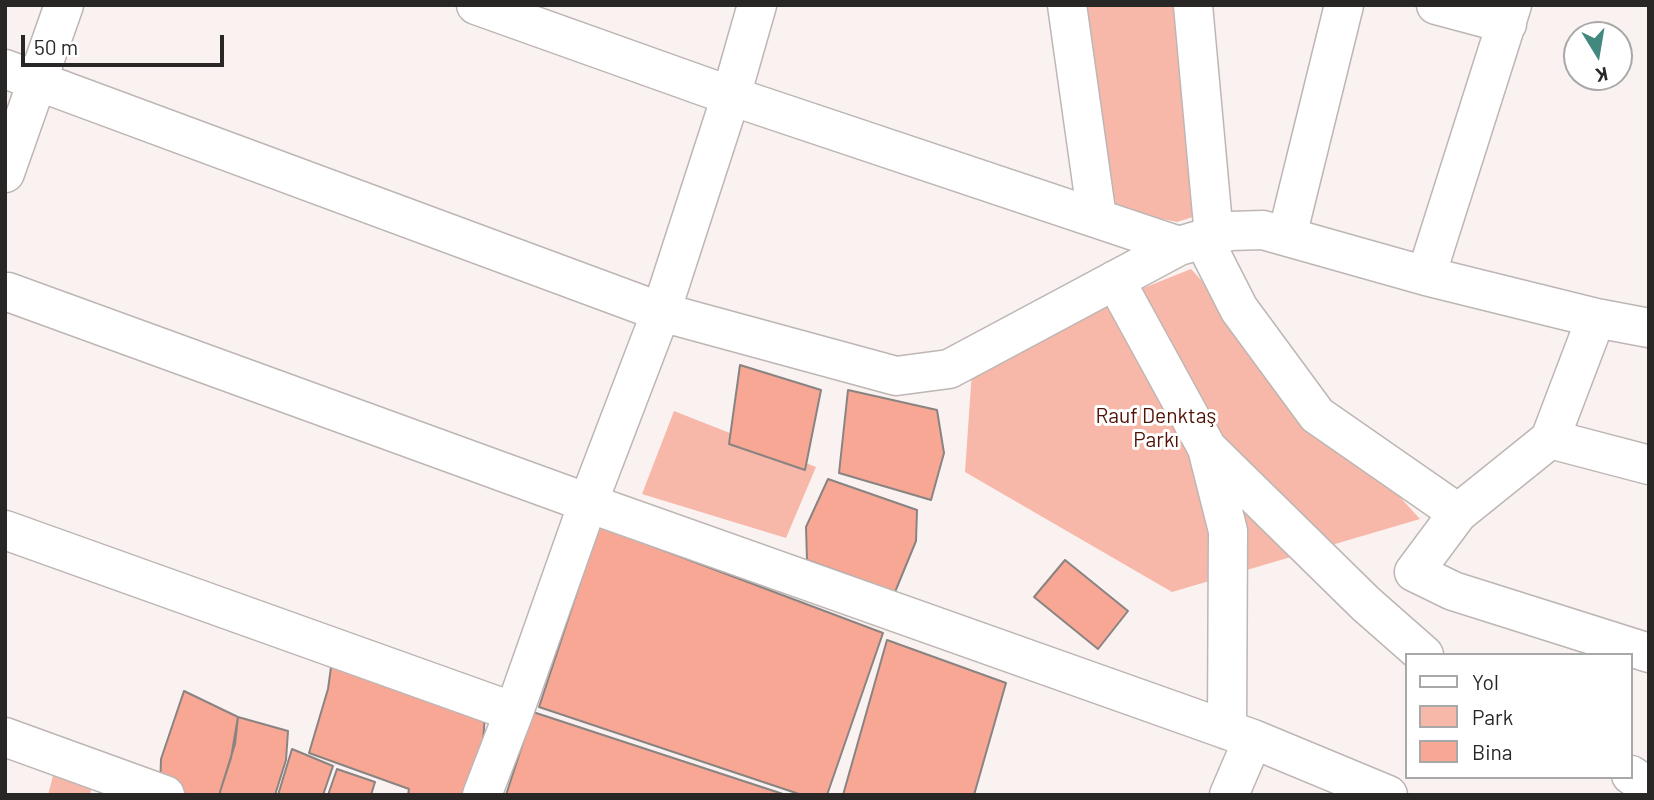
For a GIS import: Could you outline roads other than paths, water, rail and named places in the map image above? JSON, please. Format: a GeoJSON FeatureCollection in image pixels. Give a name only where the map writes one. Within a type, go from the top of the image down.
{"type":"FeatureCollection","features":[{"type":"Feature","properties":{"kind":"street"},"geometry":{"type":"LineString","coordinates":[[5,173],[22,74],[64,5]]}},
{"type":"Feature","properties":{"kind":"street"},"geometry":{"type":"LineString","coordinates":[[476,5],[731,96],[1097,218],[1196,241],[1211,254],[1239,309],[1317,415],[1458,513]]}},
{"type":"Feature","properties":{"kind":"street"},"geometry":{"type":"LineString","coordinates":[[482,795],[661,312],[731,96],[757,5]]}},
{"type":"Feature","properties":{"kind":"street"},"geometry":{"type":"LineString","coordinates":[[1067,5],[1097,218]]}},
{"type":"Feature","properties":{"kind":"street"},"geometry":{"type":"LineString","coordinates":[[1193,5],[1196,241]]}},
{"type":"Feature","properties":{"kind":"street"},"geometry":{"type":"LineString","coordinates":[[1287,236],[1344,5]]}},
{"type":"Feature","properties":{"kind":"street"},"geometry":{"type":"LineString","coordinates":[[1426,276],[1509,14],[1436,5]]}},
{"type":"Feature","properties":{"kind":"street"},"geometry":{"type":"LineString","coordinates":[[22,74],[661,312],[896,376],[949,369],[1115,280],[1196,241],[1230,231],[1263,230],[1426,276],[1596,318],[1649,328]]}},
{"type":"Feature","properties":{"kind":"street"},"geometry":{"type":"LineString","coordinates":[[1115,280],[1207,448],[1228,531],[1240,735],[1229,795]]}},
{"type":"Feature","properties":{"kind":"street"},"geometry":{"type":"LineString","coordinates":[[6,290],[588,503],[1240,735],[1388,795]]}},
{"type":"Feature","properties":{"kind":"street"},"geometry":{"type":"LineString","coordinates":[[1596,318],[1550,439],[1458,513],[1414,572],[1452,591],[1649,653]]}},
{"type":"Feature","properties":{"kind":"street"},"geometry":{"type":"LineString","coordinates":[[1550,439],[1649,466]]}},
{"type":"Feature","properties":{"kind":"street"},"geometry":{"type":"LineString","coordinates":[[1207,448],[1366,604],[1422,653]]}},
{"type":"Feature","properties":{"kind":"street"},"geometry":{"type":"LineString","coordinates":[[5,530],[514,712]]}},
{"type":"Feature","properties":{"kind":"street"},"geometry":{"type":"LineString","coordinates":[[5,737],[164,795]]}},
{"type":"Feature","properties":{"kind":"street"},"geometry":{"type":"LineString","coordinates":[[1633,776],[1649,787]]}},
{"type":"Feature","properties":{"kind":"park label","name":"Rauf Denktaş Parkı"},"geometry":{"type":"Point","coordinates":[1156,428]}}]}
